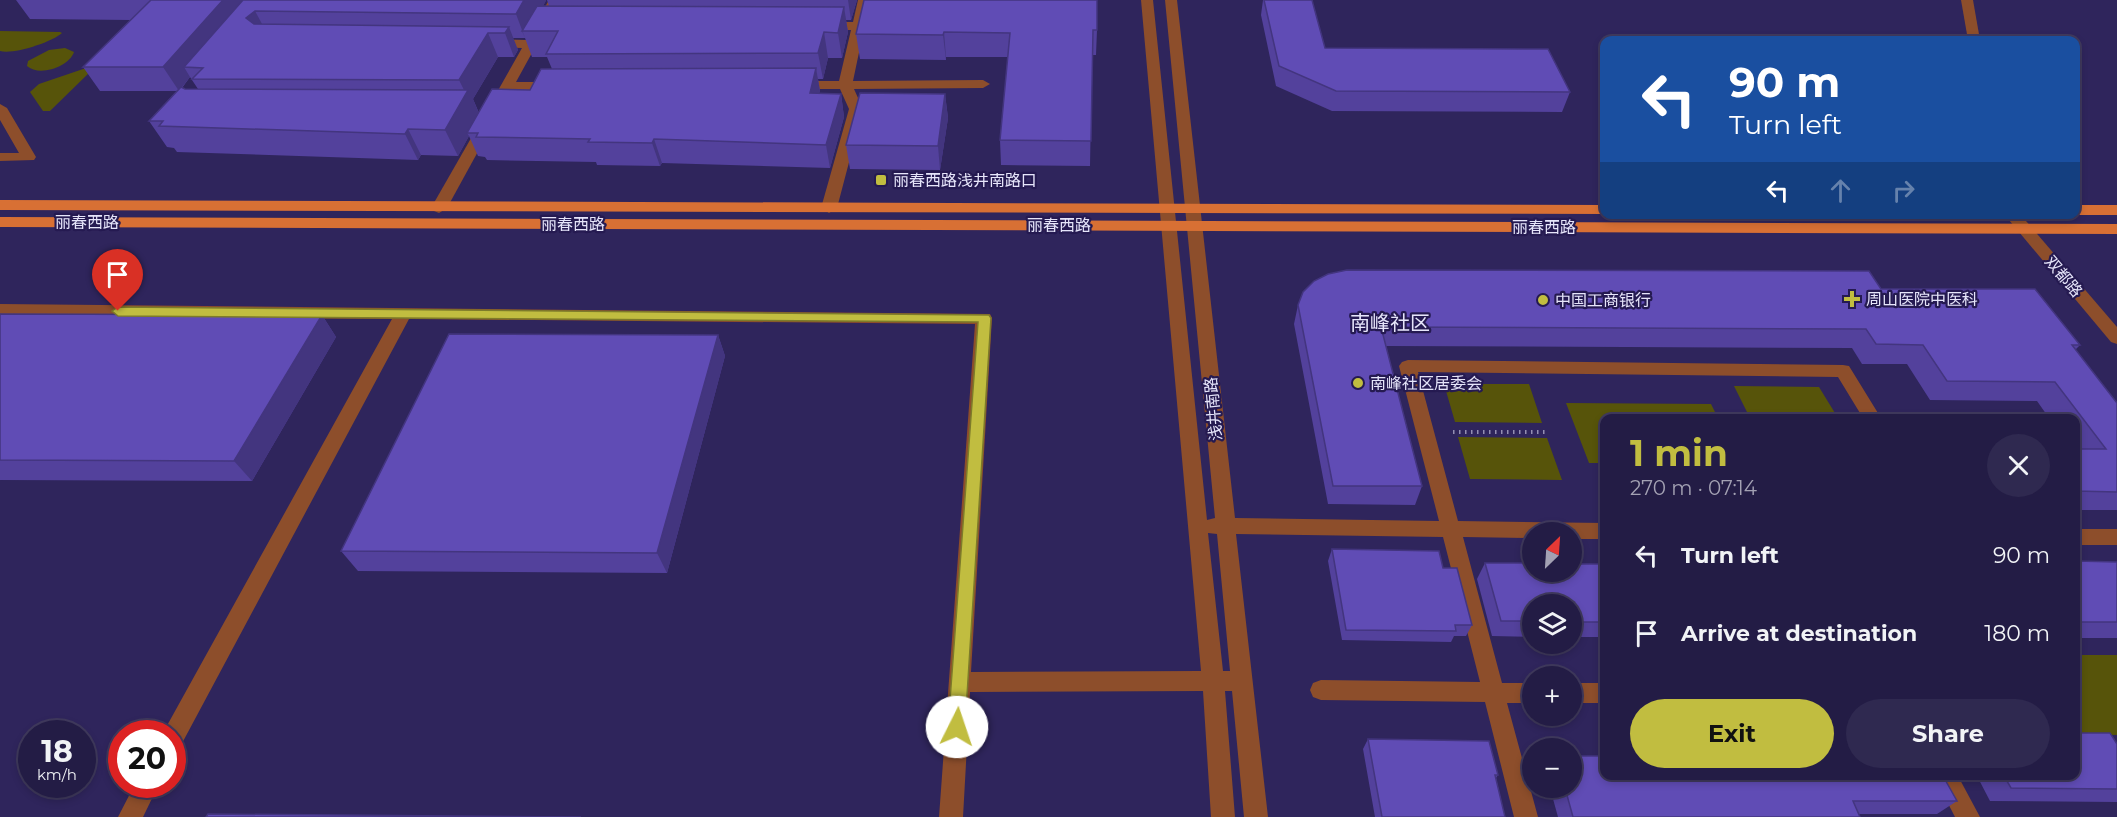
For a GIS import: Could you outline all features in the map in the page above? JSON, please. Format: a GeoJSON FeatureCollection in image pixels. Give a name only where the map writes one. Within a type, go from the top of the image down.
{"type":"FeatureCollection","features":[{"type":"Feature","properties":{"kind":"main road","name":"丽春西路"},"geometry":{"type":"LineString","coordinates":[[0,205],[829,208],[1194,218],[2117,229]]}},
{"type":"Feature","properties":{"kind":"main road","name":"丽春西路"},"geometry":{"type":"LineString","coordinates":[[1194,218],[1600,210]]}},
{"type":"Feature","properties":{"kind":"main road"},"geometry":{"type":"LineString","coordinates":[[2080,210],[2117,210]]}},
{"type":"Feature","properties":{"kind":"main road","name":"丽春西路"},"geometry":{"type":"LineString","coordinates":[[0,222],[1167,217]]}},
{"type":"Feature","properties":{"kind":"street"},"geometry":{"type":"LineString","coordinates":[[439,208],[531,44],[547,25],[555,0]]}},
{"type":"Feature","properties":{"kind":"street"},"geometry":{"type":"LineString","coordinates":[[829,208],[856,109],[845,85],[863,20],[864,0]]}},
{"type":"Feature","properties":{"kind":"street","name":"浅井南路"},"geometry":{"type":"LineString","coordinates":[[1147,0],[1213,681],[1223,817]]}},
{"type":"Feature","properties":{"kind":"street","name":"浅井南路"},"geometry":{"type":"LineString","coordinates":[[1171,0],[1256,817]]}},
{"type":"Feature","properties":{"kind":"street"},"geometry":{"type":"LineString","coordinates":[[1967,0],[1973,36]]}},
{"type":"Feature","properties":{"kind":"street"},"geometry":{"type":"LineString","coordinates":[[811,26],[863,20]]}},
{"type":"Feature","properties":{"kind":"street"},"geometry":{"type":"LineString","coordinates":[[483,43],[531,44]]}},
{"type":"Feature","properties":{"kind":"street"},"geometry":{"type":"LineString","coordinates":[[787,85],[983,84]]}},
{"type":"Feature","properties":{"kind":"street"},"geometry":{"type":"LineString","coordinates":[[508,86],[566,86]]}},
{"type":"Feature","properties":{"kind":"street"},"geometry":{"type":"LineString","coordinates":[[0,108],[29,157],[0,157]]}},
{"type":"Feature","properties":{"kind":"street","name":"双都路"},"geometry":{"type":"LineString","coordinates":[[2015,219],[2117,338]]}},
{"type":"Feature","properties":{"kind":"street"},"geometry":{"type":"LineString","coordinates":[[0,310],[984,318],[951,817]]}},
{"type":"Feature","properties":{"kind":"street"},"geometry":{"type":"LineString","coordinates":[[182,720],[403,314]]}},
{"type":"Feature","properties":{"kind":"street"},"geometry":{"type":"LineString","coordinates":[[1526,817],[1408,366],[1843,371],[1870,414]]}},
{"type":"Feature","properties":{"kind":"street"},"geometry":{"type":"LineString","coordinates":[[1198,525],[1600,531]]}},
{"type":"Feature","properties":{"kind":"street"},"geometry":{"type":"LineString","coordinates":[[2080,537],[2117,537]]}},
{"type":"Feature","properties":{"kind":"street"},"geometry":{"type":"LineString","coordinates":[[960,682],[1242,681]]}},
{"type":"Feature","properties":{"kind":"street"},"geometry":{"type":"LineString","coordinates":[[1321,690],[1522,693]]}},
{"type":"Feature","properties":{"kind":"street"},"geometry":{"type":"LineString","coordinates":[[1582,693],[1600,693]]}},
{"type":"Feature","properties":{"kind":"street"},"geometry":{"type":"LineString","coordinates":[[1948,780],[1968,817]]}},
{"type":"Feature","properties":{"kind":"street"},"geometry":{"type":"LineString","coordinates":[[130,817],[140,798]]}},
{"type":"Feature","properties":{"kind":"path"},"geometry":{"type":"LineString","coordinates":[[1425,431],[1548,432]]}},
{"type":"Feature","properties":{"kind":"shaded area"},"geometry":{"type":"Polygon","coordinates":[[[0,31],[62,33],[32,47],[6,52],[0,51],[0,31]]]}},
{"type":"Feature","properties":{"kind":"shaded area"},"geometry":{"type":"Polygon","coordinates":[[[65,48],[74,52],[60,66],[39,71],[27,66],[28,61],[49,50],[65,48]]]}},
{"type":"Feature","properties":{"kind":"shaded area"},"geometry":{"type":"Polygon","coordinates":[[[89,67],[92,70],[50,111],[43,111],[30,92],[39,84],[89,67]]]}},
{"type":"Feature","properties":{"kind":"shaded area"},"geometry":{"type":"Polygon","coordinates":[[[1444,384],[1529,384],[1542,423],[1455,422],[1444,384]]]}},
{"type":"Feature","properties":{"kind":"shaded area"},"geometry":{"type":"Polygon","coordinates":[[[1734,386],[1819,387],[1836,414],[1748,414],[1734,386]]]}},
{"type":"Feature","properties":{"kind":"shaded area"},"geometry":{"type":"Polygon","coordinates":[[[1566,403],[1711,404],[1716,414],[1600,414],[1600,463],[1589,463],[1566,403]]]}},
{"type":"Feature","properties":{"kind":"shaded area"},"geometry":{"type":"Polygon","coordinates":[[[1458,437],[1547,438],[1562,480],[1470,479],[1458,437]]]}},
{"type":"Feature","properties":{"kind":"shaded area"},"geometry":{"type":"Polygon","coordinates":[[[2080,655],[2117,655],[2117,735],[2080,734],[2080,655]]]}},
{"type":"Feature","properties":{"kind":"building"},"geometry":{"type":"Polygon","coordinates":[[[151,0],[223,0],[163,67],[83,67],[151,0]]]}},
{"type":"Feature","properties":{"kind":"building"},"geometry":{"type":"Polygon","coordinates":[[[243,0],[524,0],[516,14],[255,11],[246,18],[254,24],[509,27],[505,33],[488,33],[459,80],[192,79],[203,68],[184,67],[243,0]]]}},
{"type":"Feature","properties":{"kind":"building"},"geometry":{"type":"Polygon","coordinates":[[[864,0],[1097,0],[1097,30],[1093,30],[1091,141],[1000,140],[1010,33],[856,34],[864,0]]]}},
{"type":"Feature","properties":{"kind":"building"},"geometry":{"type":"Polygon","coordinates":[[[1264,0],[1312,0],[1325,48],[1548,49],[1570,92],[1336,91],[1279,66],[1264,0]]]}},
{"type":"Feature","properties":{"kind":"building"},"geometry":{"type":"Polygon","coordinates":[[[537,6],[844,7],[838,33],[824,32],[818,53],[546,54],[558,31],[522,31],[537,6]]]}},
{"type":"Feature","properties":{"kind":"building"},"geometry":{"type":"Polygon","coordinates":[[[816,68],[810,93],[841,94],[826,145],[654,139],[652,143],[588,142],[590,139],[476,137],[478,133],[467,133],[492,89],[530,90],[541,69],[816,68]]]}},
{"type":"Feature","properties":{"kind":"building"},"geometry":{"type":"Polygon","coordinates":[[[181,87],[185,89],[468,90],[445,130],[408,129],[405,134],[159,126],[163,121],[149,121],[181,87]]]}},
{"type":"Feature","properties":{"kind":"building"},"geometry":{"type":"Polygon","coordinates":[[[860,93],[945,94],[938,146],[846,145],[860,93]]]}},
{"type":"Feature","properties":{"kind":"building"},"geometry":{"type":"Polygon","coordinates":[[[1347,270],[1869,271],[1881,289],[2035,289],[2080,345],[2072,345],[2117,403],[2117,492],[2080,491],[2080,449],[2106,449],[2055,382],[1947,381],[1923,345],[1876,344],[1866,329],[1381,327],[1422,486],[1333,486],[1298,305],[1303,292],[1314,281],[1328,274],[1347,270]]]}},
{"type":"Feature","properties":{"kind":"building"},"geometry":{"type":"Polygon","coordinates":[[[0,314],[322,315],[234,461],[0,460],[0,314]]]}},
{"type":"Feature","properties":{"kind":"building"},"geometry":{"type":"Polygon","coordinates":[[[449,334],[718,335],[657,553],[341,551],[449,334]]]}},
{"type":"Feature","properties":{"kind":"building"},"geometry":{"type":"Polygon","coordinates":[[[1332,549],[1439,551],[1443,568],[1457,568],[1472,625],[1455,625],[1456,631],[1346,630],[1332,549]]]}},
{"type":"Feature","properties":{"kind":"building"},"geometry":{"type":"Polygon","coordinates":[[[2080,561],[2117,562],[2117,622],[2080,622],[2080,561]]]}},
{"type":"Feature","properties":{"kind":"building"},"geometry":{"type":"Polygon","coordinates":[[[1485,563],[1522,563],[1522,582],[1582,582],[1582,564],[1600,564],[1600,622],[1582,622],[1582,594],[1522,594],[1522,621],[1501,621],[1485,563]]]}},
{"type":"Feature","properties":{"kind":"building"},"geometry":{"type":"Polygon","coordinates":[[[2080,733],[2110,733],[2117,744],[2117,789],[2011,788],[2006,780],[2080,780],[2080,733]]]}},
{"type":"Feature","properties":{"kind":"building"},"geometry":{"type":"Polygon","coordinates":[[[1368,739],[1489,741],[1498,775],[1495,775],[1505,817],[1382,817],[1368,739]]]}},
{"type":"Feature","properties":{"kind":"building"},"geometry":{"type":"Polygon","coordinates":[[[1582,756],[1600,756],[1600,780],[1945,780],[1957,801],[1853,801],[1860,817],[1573,817],[1568,798],[1582,798],[1582,756]]]}},
{"type":"Feature","properties":{"kind":"building"},"geometry":{"type":"Polygon","coordinates":[[[208,814],[581,817],[206,817],[208,814]]]}},
{"type":"Feature","properties":{"kind":"place","name":"丽春西路浅井南路口"},"geometry":{"type":"Point","coordinates":[881,180]}},
{"type":"Feature","properties":{"kind":"place","name":"周山医院中医科"},"geometry":{"type":"Point","coordinates":[1852,299]}},
{"type":"Feature","properties":{"kind":"place","name":"中国工商银行"},"geometry":{"type":"Point","coordinates":[1543,300]}},
{"type":"Feature","properties":{"kind":"place","name":"南峰社区居委会"},"geometry":{"type":"Point","coordinates":[1358,383]}},
{"type":"Feature","properties":{"kind":"district","name":"南峰社区"},"geometry":{"type":"Point","coordinates":[1390,323]}},
{"type":"Feature","properties":{"kind":"route"},"geometry":{"type":"LineString","coordinates":[[118,311],[984,318],[957,727]]}}]}
